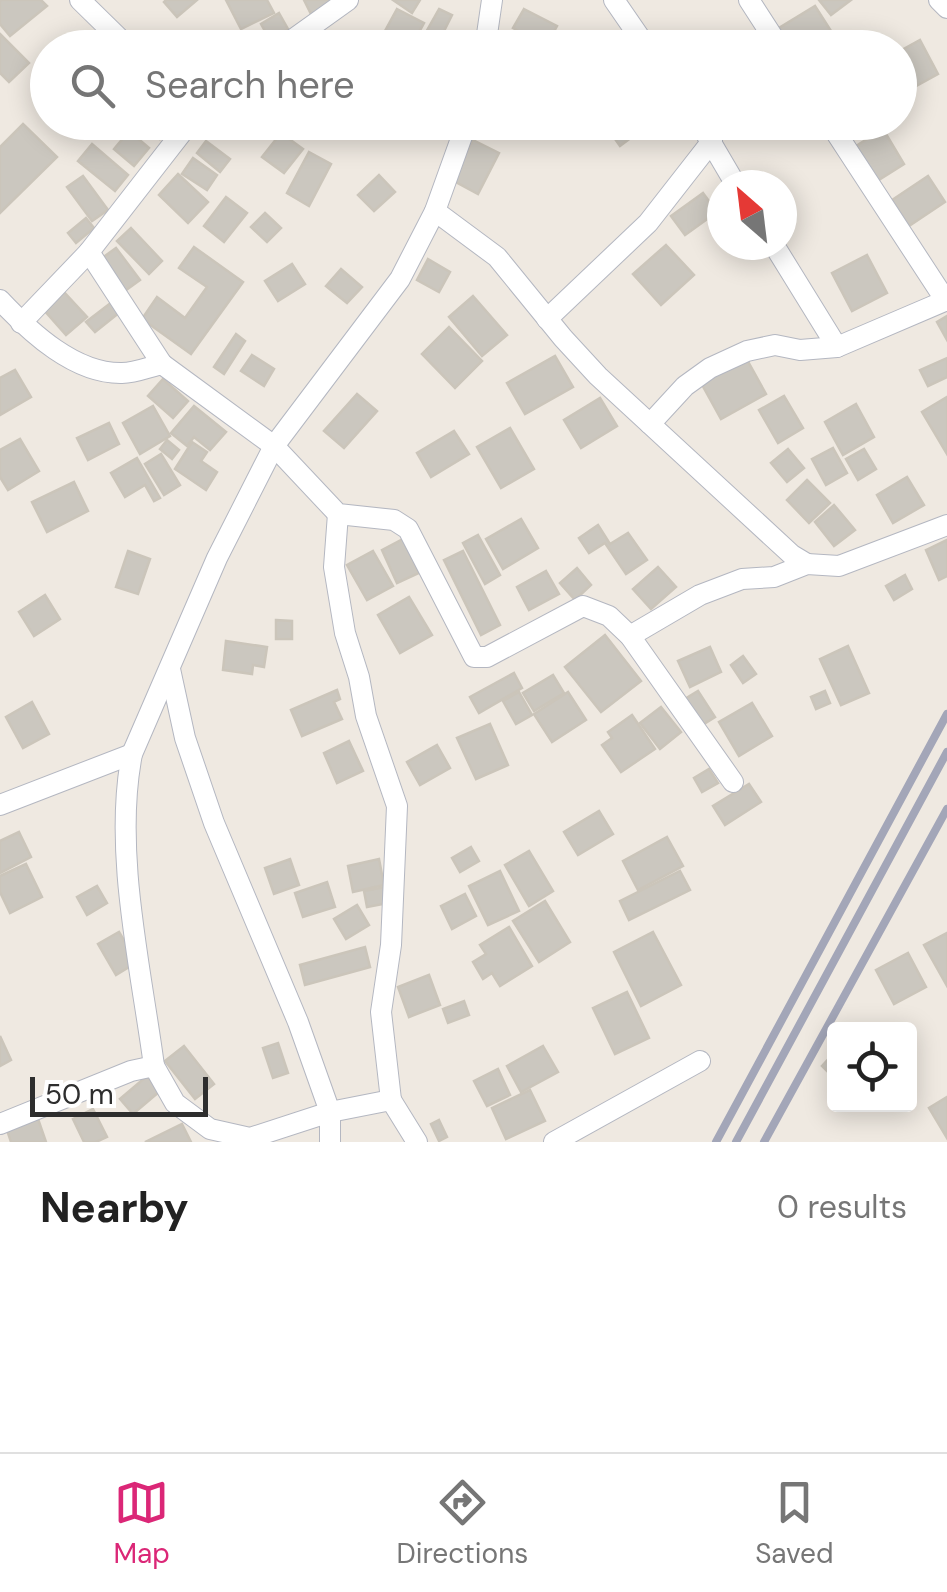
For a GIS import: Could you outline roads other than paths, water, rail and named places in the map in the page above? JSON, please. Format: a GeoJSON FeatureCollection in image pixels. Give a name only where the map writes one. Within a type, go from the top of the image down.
{"type":"FeatureCollection","features":[{"type":"Feature","properties":{"kind":"street"},"geometry":{"type":"LineString","coordinates":[[80,0],[111,30]]}},
{"type":"Feature","properties":{"kind":"street"},"geometry":{"type":"LineString","coordinates":[[306,30],[348,0]]}},
{"type":"Feature","properties":{"kind":"street"},"geometry":{"type":"LineString","coordinates":[[614,0],[635,30]]}},
{"type":"Feature","properties":{"kind":"street"},"geometry":{"type":"LineString","coordinates":[[749,0],[768,30]]}},
{"type":"Feature","properties":{"kind":"street"},"geometry":{"type":"LineString","coordinates":[[939,0],[947,8]]}},
{"type":"Feature","properties":{"kind":"street"},"geometry":{"type":"LineString","coordinates":[[487,30],[490,1]]}},
{"type":"Feature","properties":{"kind":"street"},"geometry":{"type":"LineString","coordinates":[[21,323],[89,252],[176,140]]}},
{"type":"Feature","properties":{"kind":"street"},"geometry":{"type":"LineString","coordinates":[[391,1100],[330,1112],[250,1138],[210,1129],[175,1103],[154,1066],[129,882],[126,785],[132,754],[218,558],[274,446],[400,280],[436,211],[461,140]]}},
{"type":"Feature","properties":{"kind":"street"},"geometry":{"type":"LineString","coordinates":[[650,424],[685,386],[710,368],[747,351],[775,345],[800,350],[837,348],[946,300],[841,140]]}},
{"type":"Feature","properties":{"kind":"street"},"geometry":{"type":"LineString","coordinates":[[547,318],[648,223],[712,141],[728,170]]}},
{"type":"Feature","properties":{"kind":"street"},"geometry":{"type":"LineString","coordinates":[[436,211],[497,257],[598,376],[806,564]]}},
{"type":"Feature","properties":{"kind":"street"},"geometry":{"type":"LineString","coordinates":[[89,252],[162,364],[274,446],[338,514],[394,520],[408,529],[474,657],[487,657],[584,606],[608,616],[630,636],[733,782]]}},
{"type":"Feature","properties":{"kind":"street"},"geometry":{"type":"LineString","coordinates":[[783,260],[837,348]]}},
{"type":"Feature","properties":{"kind":"street"},"geometry":{"type":"LineString","coordinates":[[0,300],[21,323],[81,366],[123,373],[162,364]]}},
{"type":"Feature","properties":{"kind":"street"},"geometry":{"type":"LineString","coordinates":[[338,514],[334,568],[344,633],[359,676],[366,716],[397,806],[391,945],[382,1012],[391,1100],[417,1142]]}},
{"type":"Feature","properties":{"kind":"street"},"geometry":{"type":"LineString","coordinates":[[630,636],[700,595],[742,579],[774,577],[806,564],[839,566],[947,525]]}},
{"type":"Feature","properties":{"kind":"street"},"geometry":{"type":"LineString","coordinates":[[170,669],[185,738],[214,823],[293,1010],[330,1112],[330,1142]]}},
{"type":"Feature","properties":{"kind":"street"},"geometry":{"type":"LineString","coordinates":[[0,806],[132,754]]}},
{"type":"Feature","properties":{"kind":"street"},"geometry":{"type":"LineString","coordinates":[[554,1142],[700,1060]]}},
{"type":"Feature","properties":{"kind":"street"},"geometry":{"type":"LineString","coordinates":[[0,1124],[131,1071],[154,1066]]}},
{"type":"Feature","properties":{"kind":"railway"},"geometry":{"type":"LineString","coordinates":[[716,1142],[947,714]]}},
{"type":"Feature","properties":{"kind":"railway"},"geometry":{"type":"LineString","coordinates":[[736,1142],[947,752]]}},
{"type":"Feature","properties":{"kind":"railway"},"geometry":{"type":"LineString","coordinates":[[764,1142],[947,809]]}}]}
